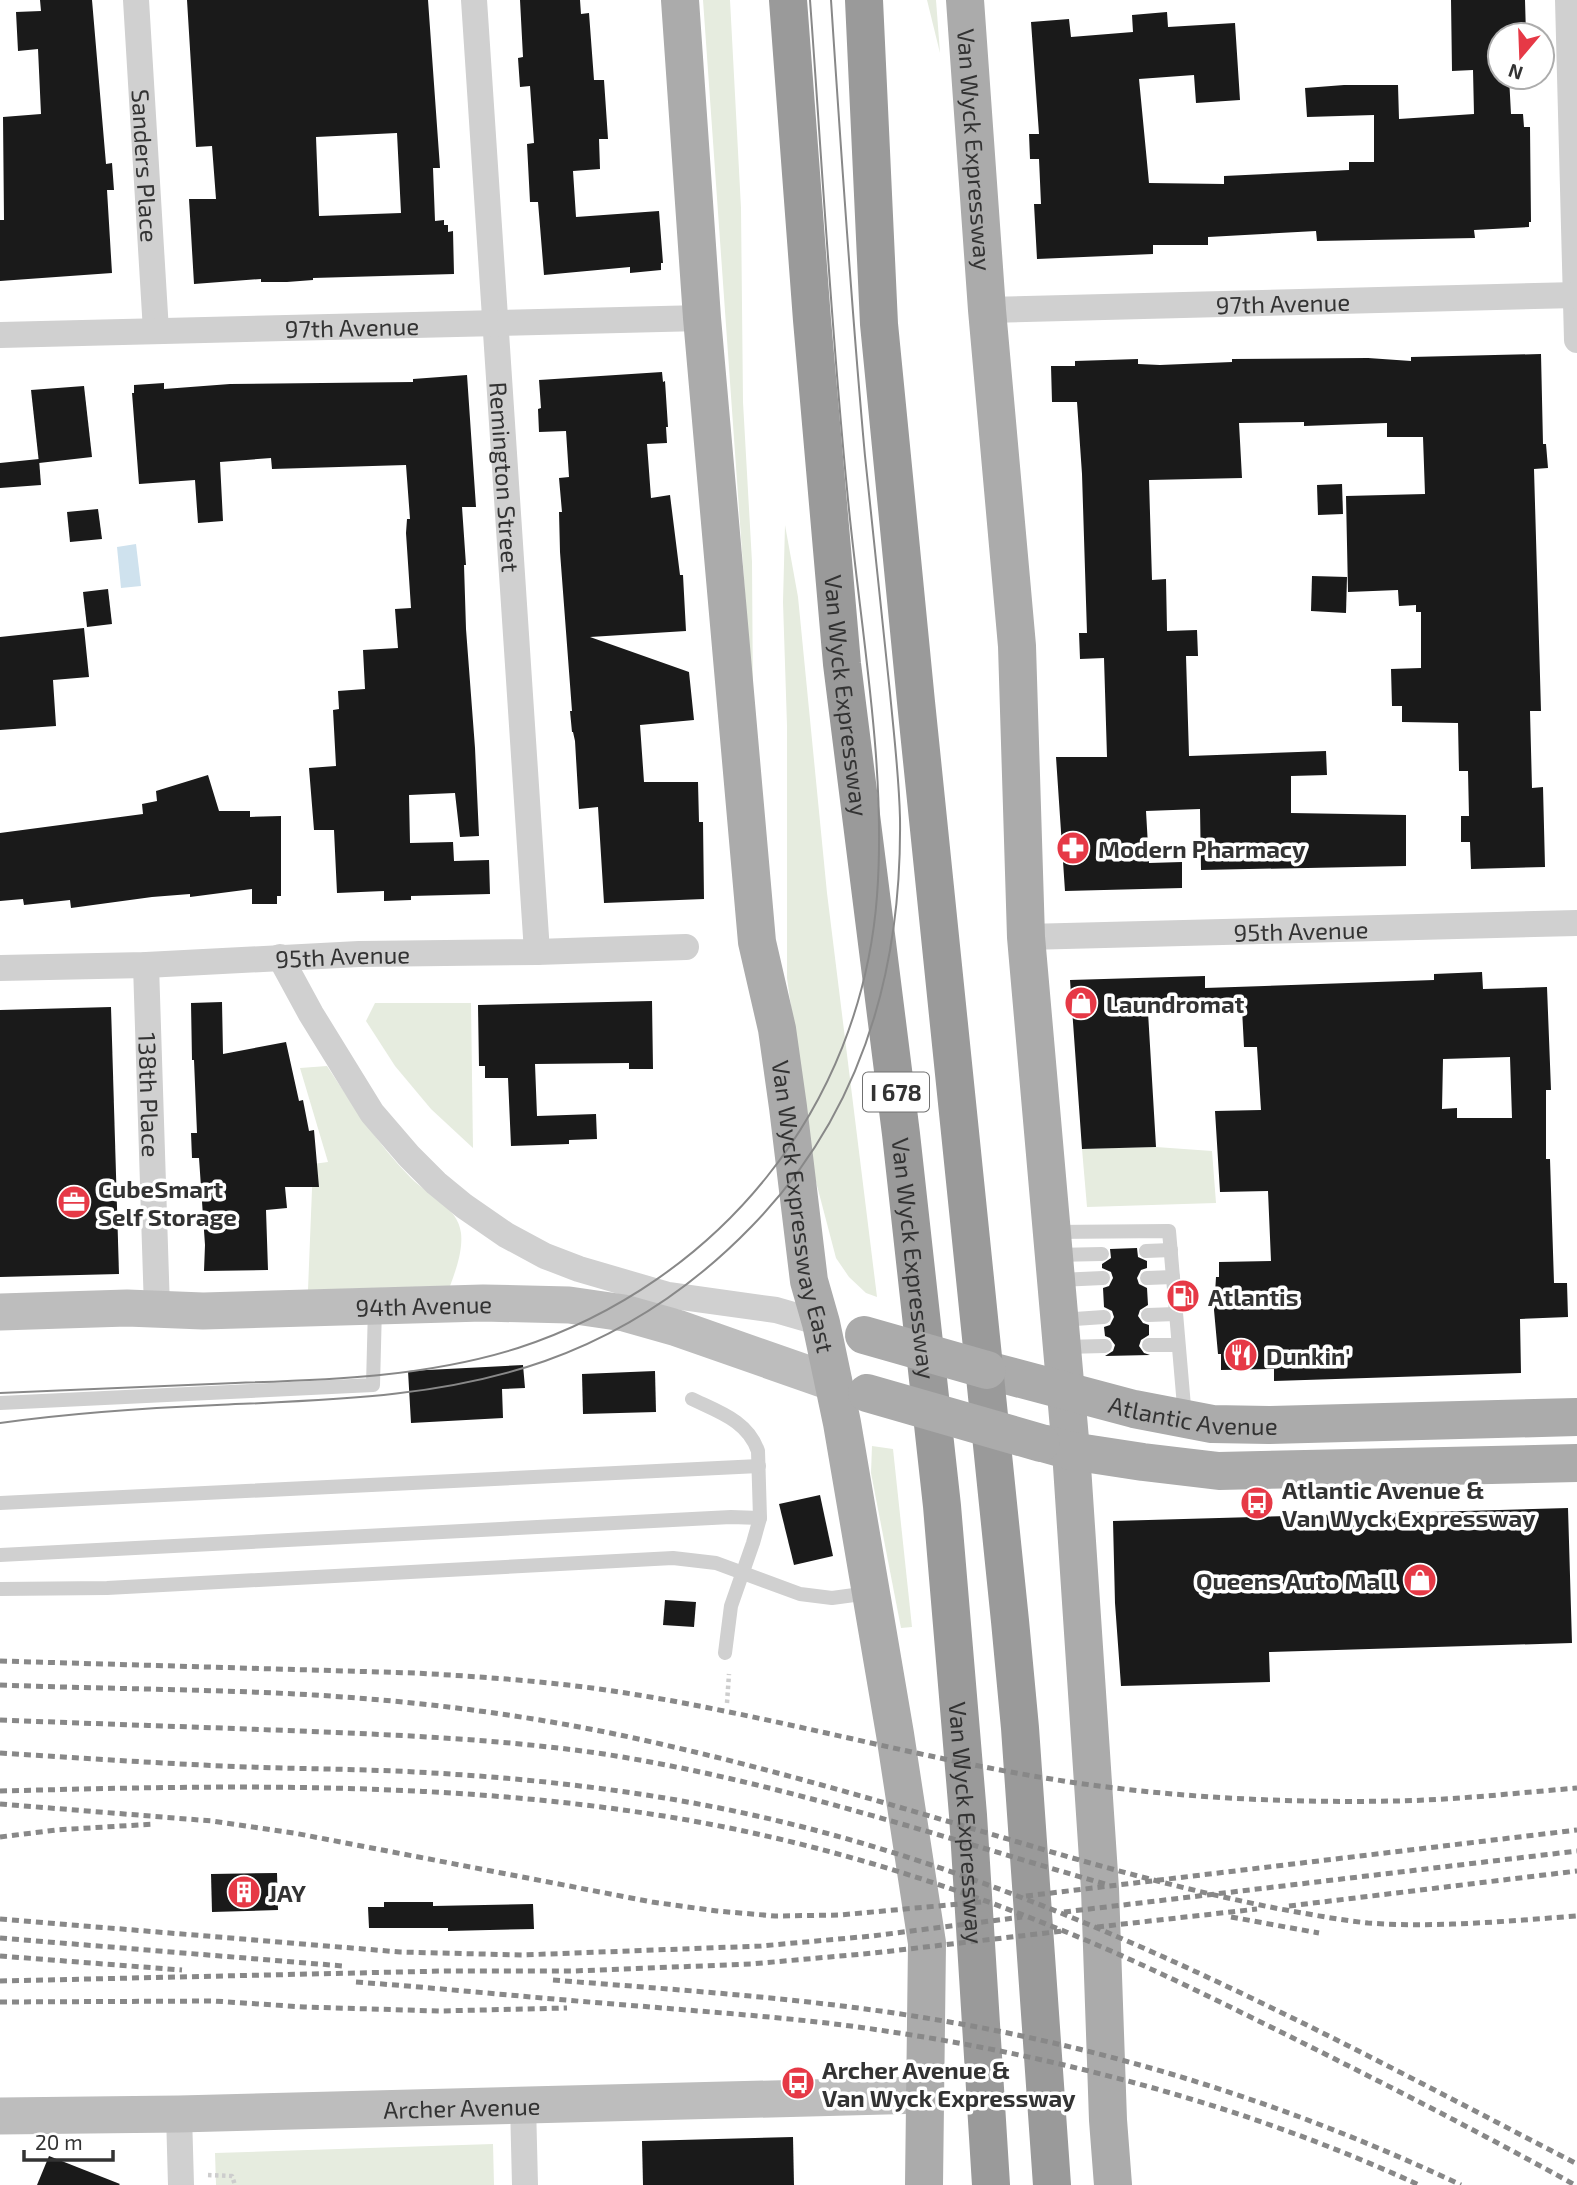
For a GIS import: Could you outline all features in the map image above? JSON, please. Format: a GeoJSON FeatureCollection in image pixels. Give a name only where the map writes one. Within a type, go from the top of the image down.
{"type":"FeatureCollection","features":[{"type":"Feature","properties":{"kind":"highway","name":"Van Wyck Expressway"},"geometry":{"type":"LineString","coordinates":[[788,0],[842,664],[901,1134],[942,1506],[968,1815],[991,2185]]}},
{"type":"Feature","properties":{"kind":"highway","name":"I 678"},"geometry":{"type":"LineString","coordinates":[[864,0],[879,324],[1010,1621],[1052,2185]]}},
{"type":"Feature","properties":{"kind":"main road"},"geometry":{"type":"LineString","coordinates":[[680,0],[702,318]]}},
{"type":"Feature","properties":{"kind":"main road","name":"Van Wyck Expressway"},"geometry":{"type":"LineString","coordinates":[[965,0],[987,310],[1017,646],[1026,937],[1061,1333],[1048,1387],[1100,1889],[1108,2120],[1113,2185]]}},
{"type":"Feature","properties":{"kind":"main road","name":"Van Wyck Expressway East"},"geometry":{"type":"LineString","coordinates":[[702,318],[757,942],[777,1029],[809,1281],[821,1323],[850,1388]]}},
{"type":"Feature","properties":{"kind":"main road","name":"Atlantic Avenue"},"geometry":{"type":"LineString","coordinates":[[821,1323],[1048,1387],[1212,1424],[1269,1426],[1577,1417]]}},
{"type":"Feature","properties":{"kind":"main road","name":"Van Wyck Expressway"},"geometry":{"type":"LineString","coordinates":[[850,1388],[870,1593],[927,1943],[924,2185]]}},
{"type":"Feature","properties":{"kind":"main road","name":"Atlantic Avenue"},"geometry":{"type":"LineString","coordinates":[[850,1388],[1056,1447],[1184,1468],[1219,1471],[1577,1463]]}},
{"type":"Feature","properties":{"kind":"street","name":"Sanders Place"},"geometry":{"type":"LineString","coordinates":[[136,0],[156,331]]}},
{"type":"Feature","properties":{"kind":"street","name":"Remington Street"},"geometry":{"type":"LineString","coordinates":[[474,0],[537,952]]}},
{"type":"Feature","properties":{"kind":"street"},"geometry":{"type":"LineString","coordinates":[[1569,0],[1577,340]]}},
{"type":"Feature","properties":{"kind":"street","name":"97th Avenue"},"geometry":{"type":"LineString","coordinates":[[987,310],[1576,295]]}},
{"type":"Feature","properties":{"kind":"street","name":"97th Avenue"},"geometry":{"type":"LineString","coordinates":[[0,335],[702,318]]}},
{"type":"Feature","properties":{"kind":"street","name":"95th Avenue"},"geometry":{"type":"LineString","coordinates":[[1026,937],[1577,923]]}},
{"type":"Feature","properties":{"kind":"street","name":"95th Avenue"},"geometry":{"type":"LineString","coordinates":[[0,968],[146,965],[280,957],[686,947]]}},
{"type":"Feature","properties":{"kind":"street"},"geometry":{"type":"LineString","coordinates":[[280,957],[311,1014],[372,1113],[408,1156],[436,1183],[506,1235],[545,1256],[579,1269],[668,1295],[776,1310],[821,1323]]}},
{"type":"Feature","properties":{"kind":"street","name":"138th Place"},"geometry":{"type":"LineString","coordinates":[[146,965],[157,1309]]}},
{"type":"Feature","properties":{"kind":"street","name":"94th Avenue"},"geometry":{"type":"LineString","coordinates":[[0,1312],[127,1308],[203,1311],[514,1303],[569,1306],[624,1313],[677,1328],[850,1388]]}},
{"type":"Feature","properties":{"kind":"street","name":"Archer Avenue"},"geometry":{"type":"LineString","coordinates":[[0,2116],[924,2095]]}},
{"type":"Feature","properties":{"kind":"street"},"geometry":{"type":"LineString","coordinates":[[523,2104],[525,2185]]}},
{"type":"Feature","properties":{"kind":"street"},"geometry":{"type":"LineString","coordinates":[[179,2114],[181,2185]]}},
{"type":"Feature","properties":{"kind":"lane"},"geometry":{"type":"LineString","coordinates":[[1054,1256],[1169,1231],[1185,1420]]}},
{"type":"Feature","properties":{"kind":"lane"},"geometry":{"type":"LineString","coordinates":[[1146,1251],[1171,1250]]}},
{"type":"Feature","properties":{"kind":"lane"},"geometry":{"type":"LineString","coordinates":[[1054,1256],[1102,1254]]}},
{"type":"Feature","properties":{"kind":"lane"},"geometry":{"type":"LineString","coordinates":[[1054,1256],[1103,1278]]}},
{"type":"Feature","properties":{"kind":"lane"},"geometry":{"type":"LineString","coordinates":[[1147,1278],[1173,1277]]}},
{"type":"Feature","properties":{"kind":"lane"},"geometry":{"type":"LineString","coordinates":[[0,1403],[373,1385],[375,1306]]}},
{"type":"Feature","properties":{"kind":"lane"},"geometry":{"type":"LineString","coordinates":[[1148,1315],[1176,1314]]}},
{"type":"Feature","properties":{"kind":"lane"},"geometry":{"type":"LineString","coordinates":[[1061,1333],[1104,1317]]}},
{"type":"Feature","properties":{"kind":"lane"},"geometry":{"type":"LineString","coordinates":[[1061,1333],[1105,1346]]}},
{"type":"Feature","properties":{"kind":"lane"},"geometry":{"type":"LineString","coordinates":[[1149,1345],[1178,1345]]}},
{"type":"Feature","properties":{"kind":"lane"},"geometry":{"type":"LineString","coordinates":[[692,1399],[733,1419],[749,1433],[758,1451],[760,1518],[728,1618],[725,1653]]}},
{"type":"Feature","properties":{"kind":"lane"},"geometry":{"type":"LineString","coordinates":[[0,1503],[759,1466]]}},
{"type":"Feature","properties":{"kind":"lane"},"geometry":{"type":"LineString","coordinates":[[0,1555],[731,1517],[760,1518]]}},
{"type":"Feature","properties":{"kind":"lane"},"geometry":{"type":"LineString","coordinates":[[0,1590],[119,1588],[661,1558],[716,1563],[782,1589],[815,1597],[845,1597],[870,1593]]}},
{"type":"Feature","properties":{"kind":"path"},"geometry":{"type":"LineString","coordinates":[[725,1653],[730,1666],[727,1703]]}},
{"type":"Feature","properties":{"kind":"path"},"geometry":{"type":"LineString","coordinates":[[208,2175],[232,2176],[235,2185]]}},
{"type":"Feature","properties":{"kind":"shaded area"},"geometry":{"type":"Polygon","coordinates":[[[703,0],[730,0],[741,208],[743,402],[752,562],[753,707],[703,0]]]}},
{"type":"Feature","properties":{"kind":"shaded area"},"geometry":{"type":"Polygon","coordinates":[[[927,0],[936,0],[940,53],[927,0]]]}},
{"type":"Feature","properties":{"kind":"shaded area"},"geometry":{"type":"Polygon","coordinates":[[[785,525],[798,597],[827,893],[877,1297],[866,1293],[849,1277],[836,1258],[815,1178],[787,978],[787,726],[783,602],[785,525]]]}},
{"type":"Feature","properties":{"kind":"shaded area"},"geometry":{"type":"Polygon","coordinates":[[[375,1003],[471,1003],[473,1148],[431,1109],[395,1066],[366,1021],[375,1003]]]}},
{"type":"Feature","properties":{"kind":"shaded area"},"geometry":{"type":"Polygon","coordinates":[[[327,1066],[388,1152],[411,1178],[448,1209],[459,1224],[461,1246],[450,1286],[308,1290],[313,1164],[328,1162],[300,1068],[327,1066]]]}},
{"type":"Feature","properties":{"kind":"shaded area"},"geometry":{"type":"Polygon","coordinates":[[[1156,1147],[1212,1151],[1216,1203],[1087,1207],[1082,1149],[1156,1147]]]}},
{"type":"Feature","properties":{"kind":"shaded area"},"geometry":{"type":"Polygon","coordinates":[[[872,1446],[893,1449],[912,1627],[901,1628],[871,1473],[872,1446]]]}},
{"type":"Feature","properties":{"kind":"shaded area"},"geometry":{"type":"Polygon","coordinates":[[[493,2144],[494,2185],[216,2185],[215,2153],[493,2144]]]}},
{"type":"Feature","properties":{"kind":"water"},"geometry":{"type":"Polygon","coordinates":[[[136,544],[141,586],[121,588],[117,547],[136,544]]]}},
{"type":"Feature","properties":{"kind":"building"},"geometry":{"type":"Polygon","coordinates":[[[40,0],[92,0],[106,164],[112,163],[114,190],[107,190],[112,273],[0,281],[0,220],[4,220],[3,117],[41,114],[38,49],[18,51],[16,12],[41,11],[40,0]]]}},
{"type":"Feature","properties":{"kind":"building"},"geometry":{"type":"Polygon","coordinates":[[[187,0],[428,0],[440,168],[433,168],[435,221],[444,220],[444,225],[448,225],[448,232],[453,231],[454,274],[313,278],[287,282],[261,282],[261,279],[194,284],[189,199],[216,199],[212,146],[196,147],[187,0]],[[397,133],[316,137],[319,216],[401,213],[397,133]]]}},
{"type":"Feature","properties":{"kind":"building"},"geometry":{"type":"Polygon","coordinates":[[[520,0],[580,0],[581,14],[589,13],[594,80],[604,80],[608,139],[599,139],[600,169],[573,171],[576,217],[659,211],[663,263],[661,270],[630,273],[630,267],[544,275],[538,202],[530,202],[527,144],[534,143],[530,86],[520,87],[518,58],[523,57],[520,0]]]}},
{"type":"Feature","properties":{"kind":"building"},"geometry":{"type":"Polygon","coordinates":[[[1451,0],[1525,0],[1526,21],[1486,21],[1486,91],[1510,91],[1511,114],[1523,114],[1524,127],[1530,127],[1529,227],[1474,230],[1475,238],[1317,241],[1316,231],[1208,237],[1208,245],[1153,245],[1153,254],[1037,259],[1034,204],[1041,204],[1039,159],[1030,159],[1029,134],[1039,134],[1031,22],[1069,19],[1071,37],[1133,32],[1132,15],[1167,12],[1168,27],[1235,23],[1240,100],[1196,103],[1194,75],[1139,79],[1149,183],[1224,184],[1224,176],[1349,170],[1349,162],[1374,162],[1374,115],[1307,117],[1305,88],[1398,85],[1399,119],[1474,114],[1473,70],[1452,71],[1451,0]]]}},
{"type":"Feature","properties":{"kind":"building"},"geometry":{"type":"Polygon","coordinates":[[[1541,354],[1543,444],[1546,444],[1548,468],[1534,469],[1541,711],[1530,711],[1532,788],[1543,787],[1545,867],[1471,869],[1470,842],[1461,842],[1461,816],[1469,816],[1468,771],[1459,771],[1458,723],[1402,722],[1402,706],[1392,706],[1391,669],[1421,668],[1421,612],[1416,612],[1416,605],[1399,606],[1398,590],[1348,592],[1346,496],[1425,494],[1423,437],[1387,437],[1387,423],[1304,426],[1304,422],[1239,423],[1242,478],[1149,480],[1152,580],[1166,579],[1167,631],[1197,630],[1198,656],[1186,656],[1189,756],[1326,751],[1327,775],[1291,776],[1291,813],[1406,815],[1406,866],[1201,870],[1200,809],[1146,811],[1149,863],[1182,862],[1182,888],[1065,891],[1056,757],[1107,757],[1104,658],[1080,659],[1079,633],[1087,633],[1077,402],[1052,402],[1051,366],[1075,366],[1075,361],[1138,359],[1138,364],[1160,365],[1232,362],[1232,359],[1368,358],[1411,361],[1411,357],[1541,354]]]}},
{"type":"Feature","properties":{"kind":"building"},"geometry":{"type":"Polygon","coordinates":[[[662,372],[663,382],[665,381],[667,443],[647,444],[651,498],[670,495],[680,575],[683,575],[686,631],[590,637],[689,672],[694,720],[640,725],[644,782],[698,782],[699,822],[703,822],[704,899],[604,903],[598,807],[579,809],[575,741],[570,711],[559,512],[562,512],[559,478],[569,477],[566,431],[539,432],[539,380],[662,372]]]}},
{"type":"Feature","properties":{"kind":"building"},"geometry":{"type":"Polygon","coordinates":[[[467,375],[476,507],[462,507],[466,629],[479,836],[460,837],[455,793],[409,795],[410,843],[453,842],[454,861],[489,860],[490,894],[411,896],[411,900],[384,901],[384,891],[337,893],[334,830],[314,830],[309,768],[336,766],[333,710],[339,709],[338,691],[365,689],[363,650],[398,648],[395,609],[411,608],[406,533],[407,519],[410,519],[406,465],[272,469],[271,458],[220,462],[223,521],[198,523],[195,480],[139,484],[132,393],[134,385],[164,383],[164,389],[230,384],[413,382],[413,379],[467,375]]]}},
{"type":"Feature","properties":{"kind":"building"},"geometry":{"type":"Polygon","coordinates":[[[84,386],[92,457],[39,463],[31,390],[84,386]]]}},
{"type":"Feature","properties":{"kind":"building"},"geometry":{"type":"Polygon","coordinates":[[[39,459],[41,485],[0,488],[0,463],[39,459]]]}},
{"type":"Feature","properties":{"kind":"building"},"geometry":{"type":"Polygon","coordinates":[[[1342,484],[1343,514],[1318,515],[1317,485],[1342,484]]]}},
{"type":"Feature","properties":{"kind":"building"},"geometry":{"type":"Polygon","coordinates":[[[98,509],[102,539],[70,542],[67,512],[98,509]]]}},
{"type":"Feature","properties":{"kind":"building"},"geometry":{"type":"Polygon","coordinates":[[[1312,576],[1347,577],[1346,613],[1311,611],[1312,576]]]}},
{"type":"Feature","properties":{"kind":"building"},"geometry":{"type":"Polygon","coordinates":[[[108,589],[112,624],[87,627],[83,592],[108,589]]]}},
{"type":"Feature","properties":{"kind":"building"},"geometry":{"type":"Polygon","coordinates":[[[84,628],[89,677],[53,680],[56,726],[0,730],[0,637],[84,628]]]}},
{"type":"Feature","properties":{"kind":"building"},"geometry":{"type":"Polygon","coordinates":[[[208,775],[219,811],[250,811],[250,817],[281,816],[281,896],[277,896],[277,904],[252,904],[252,889],[190,897],[190,894],[152,897],[71,908],[70,900],[24,905],[23,899],[0,901],[0,833],[143,814],[142,804],[157,801],[156,791],[208,775]]]}},
{"type":"Feature","properties":{"kind":"building"},"geometry":{"type":"Polygon","coordinates":[[[1482,972],[1483,989],[1547,987],[1551,1090],[1546,1090],[1546,1159],[1550,1159],[1554,1283],[1567,1283],[1568,1317],[1520,1319],[1521,1373],[1274,1381],[1274,1369],[1221,1370],[1214,1310],[1219,1262],[1271,1261],[1268,1191],[1220,1192],[1215,1111],[1261,1110],[1257,1047],[1244,1047],[1242,1009],[1148,1012],[1156,1147],[1082,1149],[1070,980],[1205,976],[1205,988],[1434,980],[1434,974],[1482,972]],[[1510,1057],[1443,1059],[1442,1109],[1457,1108],[1457,1118],[1512,1118],[1510,1057]]]}},
{"type":"Feature","properties":{"kind":"building"},"geometry":{"type":"Polygon","coordinates":[[[652,1001],[653,1069],[629,1069],[629,1063],[535,1064],[537,1116],[596,1114],[597,1139],[569,1140],[569,1144],[511,1146],[508,1078],[485,1078],[485,1066],[479,1066],[478,1005],[652,1001]]]}},
{"type":"Feature","properties":{"kind":"building"},"geometry":{"type":"Polygon","coordinates":[[[222,1002],[223,1054],[286,1042],[299,1101],[303,1100],[309,1131],[314,1130],[319,1187],[285,1187],[287,1208],[266,1210],[268,1270],[204,1271],[205,1245],[199,1158],[192,1158],[191,1133],[197,1133],[191,1003],[222,1002]]]}},
{"type":"Feature","properties":{"kind":"building"},"geometry":{"type":"Polygon","coordinates":[[[111,1007],[119,1274],[0,1277],[0,1010],[111,1007]]]}},
{"type":"Feature","properties":{"kind":"building"},"geometry":{"type":"Polygon","coordinates":[[[1137,1248],[1138,1257],[1147,1261],[1147,1268],[1141,1270],[1137,1278],[1139,1284],[1147,1288],[1148,1305],[1140,1310],[1138,1316],[1143,1323],[1149,1325],[1149,1335],[1141,1340],[1139,1346],[1144,1353],[1150,1355],[1105,1356],[1113,1351],[1115,1345],[1105,1336],[1104,1327],[1110,1325],[1114,1317],[1112,1311],[1104,1307],[1103,1288],[1109,1286],[1113,1278],[1111,1272],[1102,1268],[1102,1264],[1111,1258],[1110,1249],[1137,1248]]]}},
{"type":"Feature","properties":{"kind":"building"},"geometry":{"type":"Polygon","coordinates":[[[523,1365],[525,1388],[502,1389],[503,1418],[411,1423],[408,1371],[523,1365]]]}},
{"type":"Feature","properties":{"kind":"building"},"geometry":{"type":"Polygon","coordinates":[[[655,1371],[656,1412],[583,1414],[582,1374],[655,1371]]]}},
{"type":"Feature","properties":{"kind":"building"},"geometry":{"type":"Polygon","coordinates":[[[820,1495],[833,1556],[794,1565],[779,1504],[820,1495]]]}},
{"type":"Feature","properties":{"kind":"building","name":"Queens Auto Mall"},"geometry":{"type":"Polygon","coordinates":[[[1568,1508],[1572,1643],[1269,1652],[1270,1682],[1121,1686],[1113,1521],[1568,1508]]]}},
{"type":"Feature","properties":{"kind":"building"},"geometry":{"type":"Polygon","coordinates":[[[665,1600],[696,1602],[694,1627],[663,1625],[665,1600]]]}},
{"type":"Feature","properties":{"kind":"building","name":"JAY"},"geometry":{"type":"Polygon","coordinates":[[[277,1873],[278,1910],[212,1912],[211,1874],[277,1873]]]}},
{"type":"Feature","properties":{"kind":"building"},"geometry":{"type":"Polygon","coordinates":[[[384,1902],[433,1902],[433,1906],[533,1904],[534,1929],[448,1931],[448,1928],[369,1928],[368,1907],[384,1907],[384,1902]]]}},
{"type":"Feature","properties":{"kind":"building"},"geometry":{"type":"Polygon","coordinates":[[[793,2137],[794,2185],[643,2185],[642,2141],[793,2137]]]}},
{"type":"Feature","properties":{"kind":"building"},"geometry":{"type":"Polygon","coordinates":[[[49,2156],[120,2184],[37,2185],[49,2156]]]}},
{"type":"Feature","properties":{"kind":"tram line"},"geometry":{"type":"LineString","coordinates":[[0,1393],[378,1375],[448,1365],[518,1348],[590,1318],[657,1279],[716,1232],[767,1177],[809,1115],[842,1047],[865,974],[877,896],[879,846],[875,744],[841,428],[810,0]]}},
{"type":"Feature","properties":{"kind":"tram line"},"geometry":{"type":"LineString","coordinates":[[0,1423],[136,1409],[383,1395],[465,1383],[545,1361],[603,1337],[682,1288],[752,1226],[790,1183],[821,1137],[847,1088],[868,1037],[883,985],[893,931],[899,875],[900,818],[895,740],[860,399],[831,0]]}},
{"type":"Feature","properties":{"kind":"railway"},"geometry":{"type":"LineString","coordinates":[[0,1661],[415,1673],[551,1683],[688,1704],[1021,1774],[1195,1796],[1395,1801],[1577,1788]]}},
{"type":"Feature","properties":{"kind":"railway"},"geometry":{"type":"LineString","coordinates":[[0,1685],[314,1695],[491,1712],[622,1735],[716,1757],[1122,1872],[1280,1909],[1357,1922],[1420,1925],[1577,1916]]}},
{"type":"Feature","properties":{"kind":"railway"},"geometry":{"type":"LineString","coordinates":[[0,1720],[411,1736],[523,1744],[597,1753],[662,1764],[790,1793],[1105,1884]]}},
{"type":"Feature","properties":{"kind":"railway"},"geometry":{"type":"LineString","coordinates":[[0,1753],[218,1766],[415,1772],[524,1780],[704,1805],[820,1831],[933,1866],[1044,1906],[1153,1952],[1260,2002],[1577,2164]]}},
{"type":"Feature","properties":{"kind":"railway"},"geometry":{"type":"LineString","coordinates":[[0,1791],[265,1787],[441,1792],[617,1809],[704,1823],[835,1853],[963,1893],[1109,1950],[1330,2057],[1575,2185]]}},
{"type":"Feature","properties":{"kind":"railway"},"geometry":{"type":"LineString","coordinates":[[0,1804],[212,1821],[294,1833],[652,1902],[717,1911],[775,1916],[840,1915],[981,1902]]}},
{"type":"Feature","properties":{"kind":"railway"},"geometry":{"type":"LineString","coordinates":[[0,1837],[56,1830],[154,1824]]}},
{"type":"Feature","properties":{"kind":"railway"},"geometry":{"type":"LineString","coordinates":[[1026,1896],[1577,1830]]}},
{"type":"Feature","properties":{"kind":"railway"},"geometry":{"type":"LineString","coordinates":[[1064,1912],[1577,1851]]}},
{"type":"Feature","properties":{"kind":"railway"},"geometry":{"type":"LineString","coordinates":[[1289,1906],[1577,1871]]}},
{"type":"Feature","properties":{"kind":"railway"},"geometry":{"type":"LineString","coordinates":[[1097,1927],[1257,1909]]}},
{"type":"Feature","properties":{"kind":"railway"},"geometry":{"type":"LineString","coordinates":[[0,1919],[400,1952],[522,1955],[761,1946],[872,1936],[1022,1917]]}},
{"type":"Feature","properties":{"kind":"railway"},"geometry":{"type":"LineString","coordinates":[[1231,1917],[1319,1933]]}},
{"type":"Feature","properties":{"kind":"railway"},"geometry":{"type":"LineString","coordinates":[[0,1981],[444,1971],[573,1971],[751,1964],[1063,1931]]}},
{"type":"Feature","properties":{"kind":"railway"},"geometry":{"type":"LineString","coordinates":[[0,1938],[343,1966]]}},
{"type":"Feature","properties":{"kind":"railway"},"geometry":{"type":"LineString","coordinates":[[0,1956],[182,1970]]}},
{"type":"Feature","properties":{"kind":"railway"},"geometry":{"type":"LineString","coordinates":[[553,1980],[838,2005],[932,2019],[1068,2046],[1136,2064],[1268,2106],[1398,2156],[1461,2185]]}},
{"type":"Feature","properties":{"kind":"railway"},"geometry":{"type":"LineString","coordinates":[[356,1982],[789,2019],[948,2041],[1086,2070],[1155,2088],[1289,2132],[1419,2185]]}},
{"type":"Feature","properties":{"kind":"railway"},"geometry":{"type":"LineString","coordinates":[[0,2002],[214,2001],[439,2011],[567,2008]]}},
{"type":"Feature","properties":{"kind":"place","name":"Modern Pharmacy"},"geometry":{"type":"Point","coordinates":[1073,848]}},
{"type":"Feature","properties":{"kind":"place","name":"Laundromat"},"geometry":{"type":"Point","coordinates":[1081,1003]}},
{"type":"Feature","properties":{"kind":"place","name":"CubeSmart Self Storage"},"geometry":{"type":"Point","coordinates":[74,1202]}},
{"type":"Feature","properties":{"kind":"place","name":"Atlantis"},"geometry":{"type":"Point","coordinates":[1183,1296]}},
{"type":"Feature","properties":{"kind":"place","name":"Dunkin'"},"geometry":{"type":"Point","coordinates":[1241,1355]}},
{"type":"Feature","properties":{"kind":"place","name":"Atlantic Avenue & Van Wyck Expressway"},"geometry":{"type":"Point","coordinates":[1257,1503]}},
{"type":"Feature","properties":{"kind":"place","name":"Queens Auto Mall"},"geometry":{"type":"Point","coordinates":[1420,1580]}},
{"type":"Feature","properties":{"kind":"place","name":"JAY"},"geometry":{"type":"Point","coordinates":[244,1892]}},
{"type":"Feature","properties":{"kind":"place","name":"Archer Avenue & Van Wyck Expressway"},"geometry":{"type":"Point","coordinates":[798,2083]}}]}
